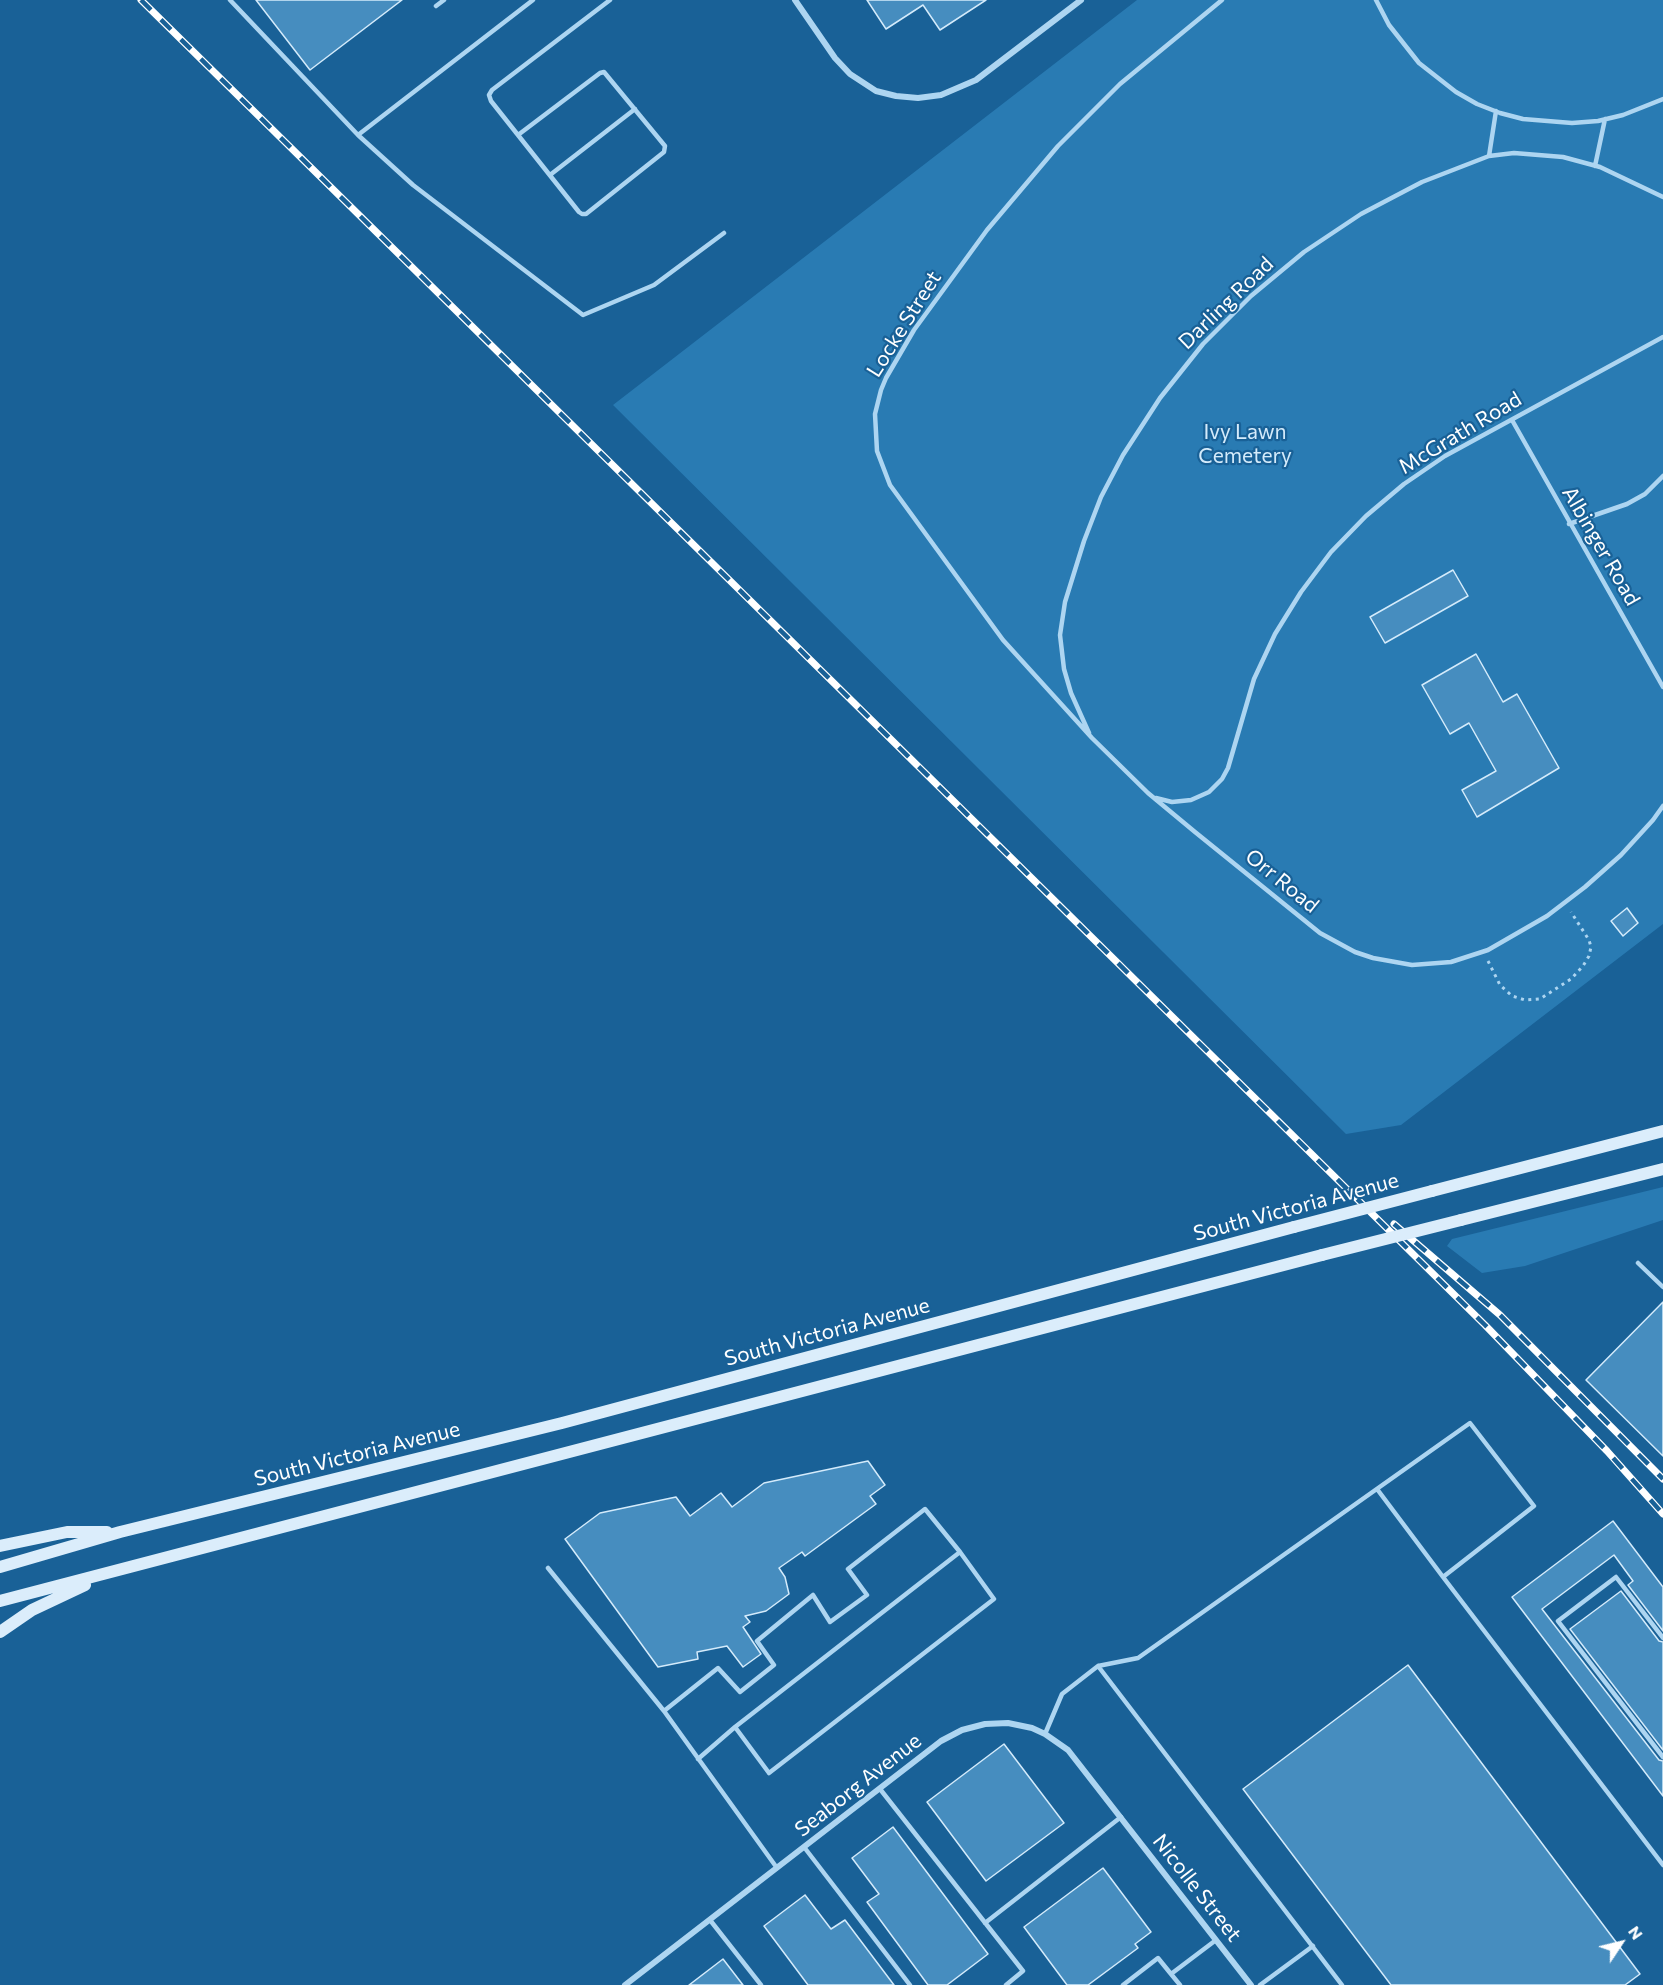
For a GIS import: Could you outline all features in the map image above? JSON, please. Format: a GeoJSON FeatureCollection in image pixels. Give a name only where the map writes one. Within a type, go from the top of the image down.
{"type":"FeatureCollection","features":[{"type":"Feature","properties":{"kind":"main road","name":"South Victoria Avenue"},"geometry":{"type":"LineString","coordinates":[[0,1567],[120,1532],[562,1423],[1294,1227],[1663,1131]]}},
{"type":"Feature","properties":{"kind":"main road"},"geometry":{"type":"LineString","coordinates":[[0,1601],[1322,1255],[1663,1169]]}},
{"type":"Feature","properties":{"kind":"main road"},"geometry":{"type":"LineString","coordinates":[[0,1546],[67,1532],[120,1532]]}},
{"type":"Feature","properties":{"kind":"main road"},"geometry":{"type":"LineString","coordinates":[[0,1632],[32,1610],[111,1572]]}},
{"type":"Feature","properties":{"kind":"street"},"geometry":{"type":"LineString","coordinates":[[795,0],[843,69],[876,91],[908,98],[941,95],[976,80],[1081,0]]}},
{"type":"Feature","properties":{"kind":"street","name":"Seaborg Avenue"},"geometry":{"type":"LineString","coordinates":[[625,1985],[941,1742],[962,1730],[985,1724],[1008,1723],[1032,1728],[1045,1734],[1068,1750],[1119,1814]]}},
{"type":"Feature","properties":{"kind":"street","name":"Nicolle Street"},"geometry":{"type":"LineString","coordinates":[[1119,1814],[1251,1985]]}},
{"type":"Feature","properties":{"kind":"lane"},"geometry":{"type":"LineString","coordinates":[[230,0],[358,135],[413,184],[583,315],[654,285],[724,233]]}},
{"type":"Feature","properties":{"kind":"lane"},"geometry":{"type":"LineString","coordinates":[[436,6],[444,0]]}},
{"type":"Feature","properties":{"kind":"lane"},"geometry":{"type":"LineString","coordinates":[[358,135],[533,0]]}},
{"type":"Feature","properties":{"kind":"lane"},"geometry":{"type":"LineString","coordinates":[[518,135],[600,73],[608,74],[666,149],[586,214],[579,212],[491,101],[489,95],[492,90],[610,0]]}},
{"type":"Feature","properties":{"kind":"lane","name":"Locke Street"},"geometry":{"type":"LineString","coordinates":[[1092,738],[1003,640],[893,490],[884,474],[877,451],[875,414],[886,378],[914,330],[987,230],[1058,146],[1120,84],[1222,0]]}},
{"type":"Feature","properties":{"kind":"lane"},"geometry":{"type":"LineString","coordinates":[[1376,0],[1389,25],[1419,63],[1456,92],[1496,111],[1523,119],[1572,123],[1605,119],[1631,112],[1663,99]]}},
{"type":"Feature","properties":{"kind":"lane"},"geometry":{"type":"LineString","coordinates":[[550,176],[635,109]]}},
{"type":"Feature","properties":{"kind":"lane"},"geometry":{"type":"LineString","coordinates":[[1489,156],[1496,111]]}},
{"type":"Feature","properties":{"kind":"lane"},"geometry":{"type":"LineString","coordinates":[[1595,166],[1605,119]]}},
{"type":"Feature","properties":{"kind":"lane","name":"Darling Road"},"geometry":{"type":"LineString","coordinates":[[1092,738],[1077,708],[1064,669],[1060,635],[1065,602],[1084,541],[1101,497],[1123,455],[1160,398],[1203,344],[1251,296],[1304,252],[1361,214],[1422,182],[1489,156],[1538,153],[1563,157],[1595,166],[1663,197]]}},
{"type":"Feature","properties":{"kind":"lane","name":"McGrath Road"},"geometry":{"type":"LineString","coordinates":[[1148,794],[1166,801],[1185,801],[1203,795],[1218,783],[1228,768],[1254,679],[1275,634],[1301,592],[1332,552],[1366,516],[1404,484],[1445,456],[1663,337]]}},
{"type":"Feature","properties":{"kind":"lane","name":"Albinger Road"},"geometry":{"type":"LineString","coordinates":[[1512,420],[1663,687]]}},
{"type":"Feature","properties":{"kind":"lane"},"geometry":{"type":"LineString","coordinates":[[1569,524],[1627,504],[1645,494],[1663,476]]}},
{"type":"Feature","properties":{"kind":"lane","name":"Orr Road"},"geometry":{"type":"LineString","coordinates":[[1092,738],[1148,794],[1320,933],[1354,952],[1373,958],[1412,964],[1451,962],[1486,951]]}},
{"type":"Feature","properties":{"kind":"lane"},"geometry":{"type":"LineString","coordinates":[[1486,951],[1547,916],[1585,887],[1621,855],[1663,806]]}},
{"type":"Feature","properties":{"kind":"lane"},"geometry":{"type":"LineString","coordinates":[[1638,1263],[1663,1287]]}},
{"type":"Feature","properties":{"kind":"lane"},"geometry":{"type":"LineString","coordinates":[[1045,1734],[1062,1695],[1098,1666],[1138,1658],[1470,1423],[1534,1506],[1443,1577]]}},
{"type":"Feature","properties":{"kind":"lane"},"geometry":{"type":"LineString","coordinates":[[1377,1489],[1663,1865]]}},
{"type":"Feature","properties":{"kind":"lane"},"geometry":{"type":"LineString","coordinates":[[664,1712],[718,1668],[740,1692],[774,1665],[757,1641],[813,1595],[830,1622],[867,1595],[848,1569],[925,1509],[994,1599],[769,1773],[735,1727]]}},
{"type":"Feature","properties":{"kind":"lane"},"geometry":{"type":"LineString","coordinates":[[698,1759],[735,1727],[960,1552]]}},
{"type":"Feature","properties":{"kind":"lane"},"geometry":{"type":"LineString","coordinates":[[548,1568],[664,1712],[777,1868]]}},
{"type":"Feature","properties":{"kind":"lane"},"geometry":{"type":"LineString","coordinates":[[1663,1638],[1616,1577],[1558,1622],[1663,1757]]}},
{"type":"Feature","properties":{"kind":"lane"},"geometry":{"type":"LineString","coordinates":[[1098,1666],[1342,1985]]}},
{"type":"Feature","properties":{"kind":"lane"},"geometry":{"type":"LineString","coordinates":[[880,1789],[1023,1971],[1006,1985]]}},
{"type":"Feature","properties":{"kind":"lane"},"geometry":{"type":"LineString","coordinates":[[985,1923],[1119,1814]]}},
{"type":"Feature","properties":{"kind":"lane"},"geometry":{"type":"LineString","coordinates":[[804,1847],[910,1985]]}},
{"type":"Feature","properties":{"kind":"lane"},"geometry":{"type":"LineString","coordinates":[[710,1920],[760,1985]]}},
{"type":"Feature","properties":{"kind":"lane"},"geometry":{"type":"LineString","coordinates":[[1171,1974],[1216,1940]]}},
{"type":"Feature","properties":{"kind":"lane"},"geometry":{"type":"LineString","coordinates":[[1260,1985],[1313,1946]]}},
{"type":"Feature","properties":{"kind":"lane"},"geometry":{"type":"LineString","coordinates":[[1123,1985],[1158,1958],[1180,1985]]}},
{"type":"Feature","properties":{"kind":"path"},"geometry":{"type":"LineString","coordinates":[[1486,951],[1500,985],[1512,996],[1525,1000],[1540,999],[1571,979],[1589,956],[1591,947],[1589,939],[1565,903]]}},
{"type":"Feature","properties":{"kind":"green space","name":"Ivy Lawn Cemetery"},"geometry":{"type":"Polygon","coordinates":[[[1137,0],[1663,0],[1663,924],[1401,1125],[1346,1134],[613,405],[1137,0]]]}},
{"type":"Feature","properties":{"kind":"green space"},"geometry":{"type":"Polygon","coordinates":[[[1663,1187],[1663,1220],[1525,1266],[1482,1273],[1447,1246],[1452,1239],[1663,1187]]]}},
{"type":"Feature","properties":{"kind":"building"},"geometry":{"type":"Polygon","coordinates":[[[256,0],[402,0],[310,70],[256,0]]]}},
{"type":"Feature","properties":{"kind":"building"},"geometry":{"type":"Polygon","coordinates":[[[867,0],[986,0],[940,30],[923,5],[886,29],[867,0]]]}},
{"type":"Feature","properties":{"kind":"building"},"geometry":{"type":"Polygon","coordinates":[[[1453,570],[1468,596],[1385,643],[1370,617],[1453,570]]]}},
{"type":"Feature","properties":{"kind":"building"},"geometry":{"type":"Polygon","coordinates":[[[1476,654],[1503,702],[1517,694],[1559,768],[1477,817],[1462,790],[1496,771],[1469,723],[1450,734],[1422,685],[1476,654]]]}},
{"type":"Feature","properties":{"kind":"building"},"geometry":{"type":"Polygon","coordinates":[[[1627,908],[1638,923],[1623,936],[1611,921],[1627,908]]]}},
{"type":"Feature","properties":{"kind":"building"},"geometry":{"type":"Polygon","coordinates":[[[1663,1302],[1663,1456],[1586,1380],[1663,1302]]]}},
{"type":"Feature","properties":{"kind":"building"},"geometry":{"type":"Polygon","coordinates":[[[868,1461],[885,1485],[870,1496],[876,1504],[805,1556],[802,1552],[779,1568],[785,1577],[789,1594],[766,1611],[745,1616],[750,1622],[743,1627],[761,1654],[743,1667],[727,1646],[697,1652],[698,1659],[658,1667],[565,1539],[600,1513],[676,1497],[690,1516],[721,1493],[732,1507],[764,1483],[868,1461]]]}},
{"type":"Feature","properties":{"kind":"building"},"geometry":{"type":"Polygon","coordinates":[[[1613,1521],[1663,1587],[1663,1631],[1628,1585],[1633,1581],[1614,1555],[1542,1609],[1659,1760],[1663,1761],[1663,1796],[1512,1597],[1613,1521]]]}},
{"type":"Feature","properties":{"kind":"building"},"geometry":{"type":"Polygon","coordinates":[[[1621,1591],[1659,1641],[1663,1642],[1663,1750],[1570,1629],[1621,1591]]]}},
{"type":"Feature","properties":{"kind":"building"},"geometry":{"type":"Polygon","coordinates":[[[1408,1665],[1640,1974],[1625,1985],[1391,1985],[1243,1789],[1408,1665]]]}},
{"type":"Feature","properties":{"kind":"building"},"geometry":{"type":"Polygon","coordinates":[[[1004,1744],[1064,1823],[986,1881],[927,1802],[1004,1744]]]}},
{"type":"Feature","properties":{"kind":"building"},"geometry":{"type":"Polygon","coordinates":[[[893,1827],[988,1954],[947,1985],[928,1985],[867,1902],[879,1894],[852,1858],[893,1827]]]}},
{"type":"Feature","properties":{"kind":"building"},"geometry":{"type":"Polygon","coordinates":[[[1103,1868],[1151,1932],[1135,1944],[1138,1948],[1088,1985],[1067,1985],[1024,1927],[1103,1868]]]}},
{"type":"Feature","properties":{"kind":"building"},"geometry":{"type":"Polygon","coordinates":[[[805,1895],[831,1929],[845,1920],[894,1985],[808,1985],[764,1926],[805,1895]]]}},
{"type":"Feature","properties":{"kind":"building"},"geometry":{"type":"Polygon","coordinates":[[[723,1959],[743,1985],[689,1985],[723,1959]]]}},
{"type":"Feature","properties":{"kind":"railway"},"geometry":{"type":"LineString","coordinates":[[141,0],[1485,1325],[1607,1451],[1663,1514]]}},
{"type":"Feature","properties":{"kind":"railway"},"geometry":{"type":"LineString","coordinates":[[1394,1224],[1500,1315],[1663,1479]]}}]}
